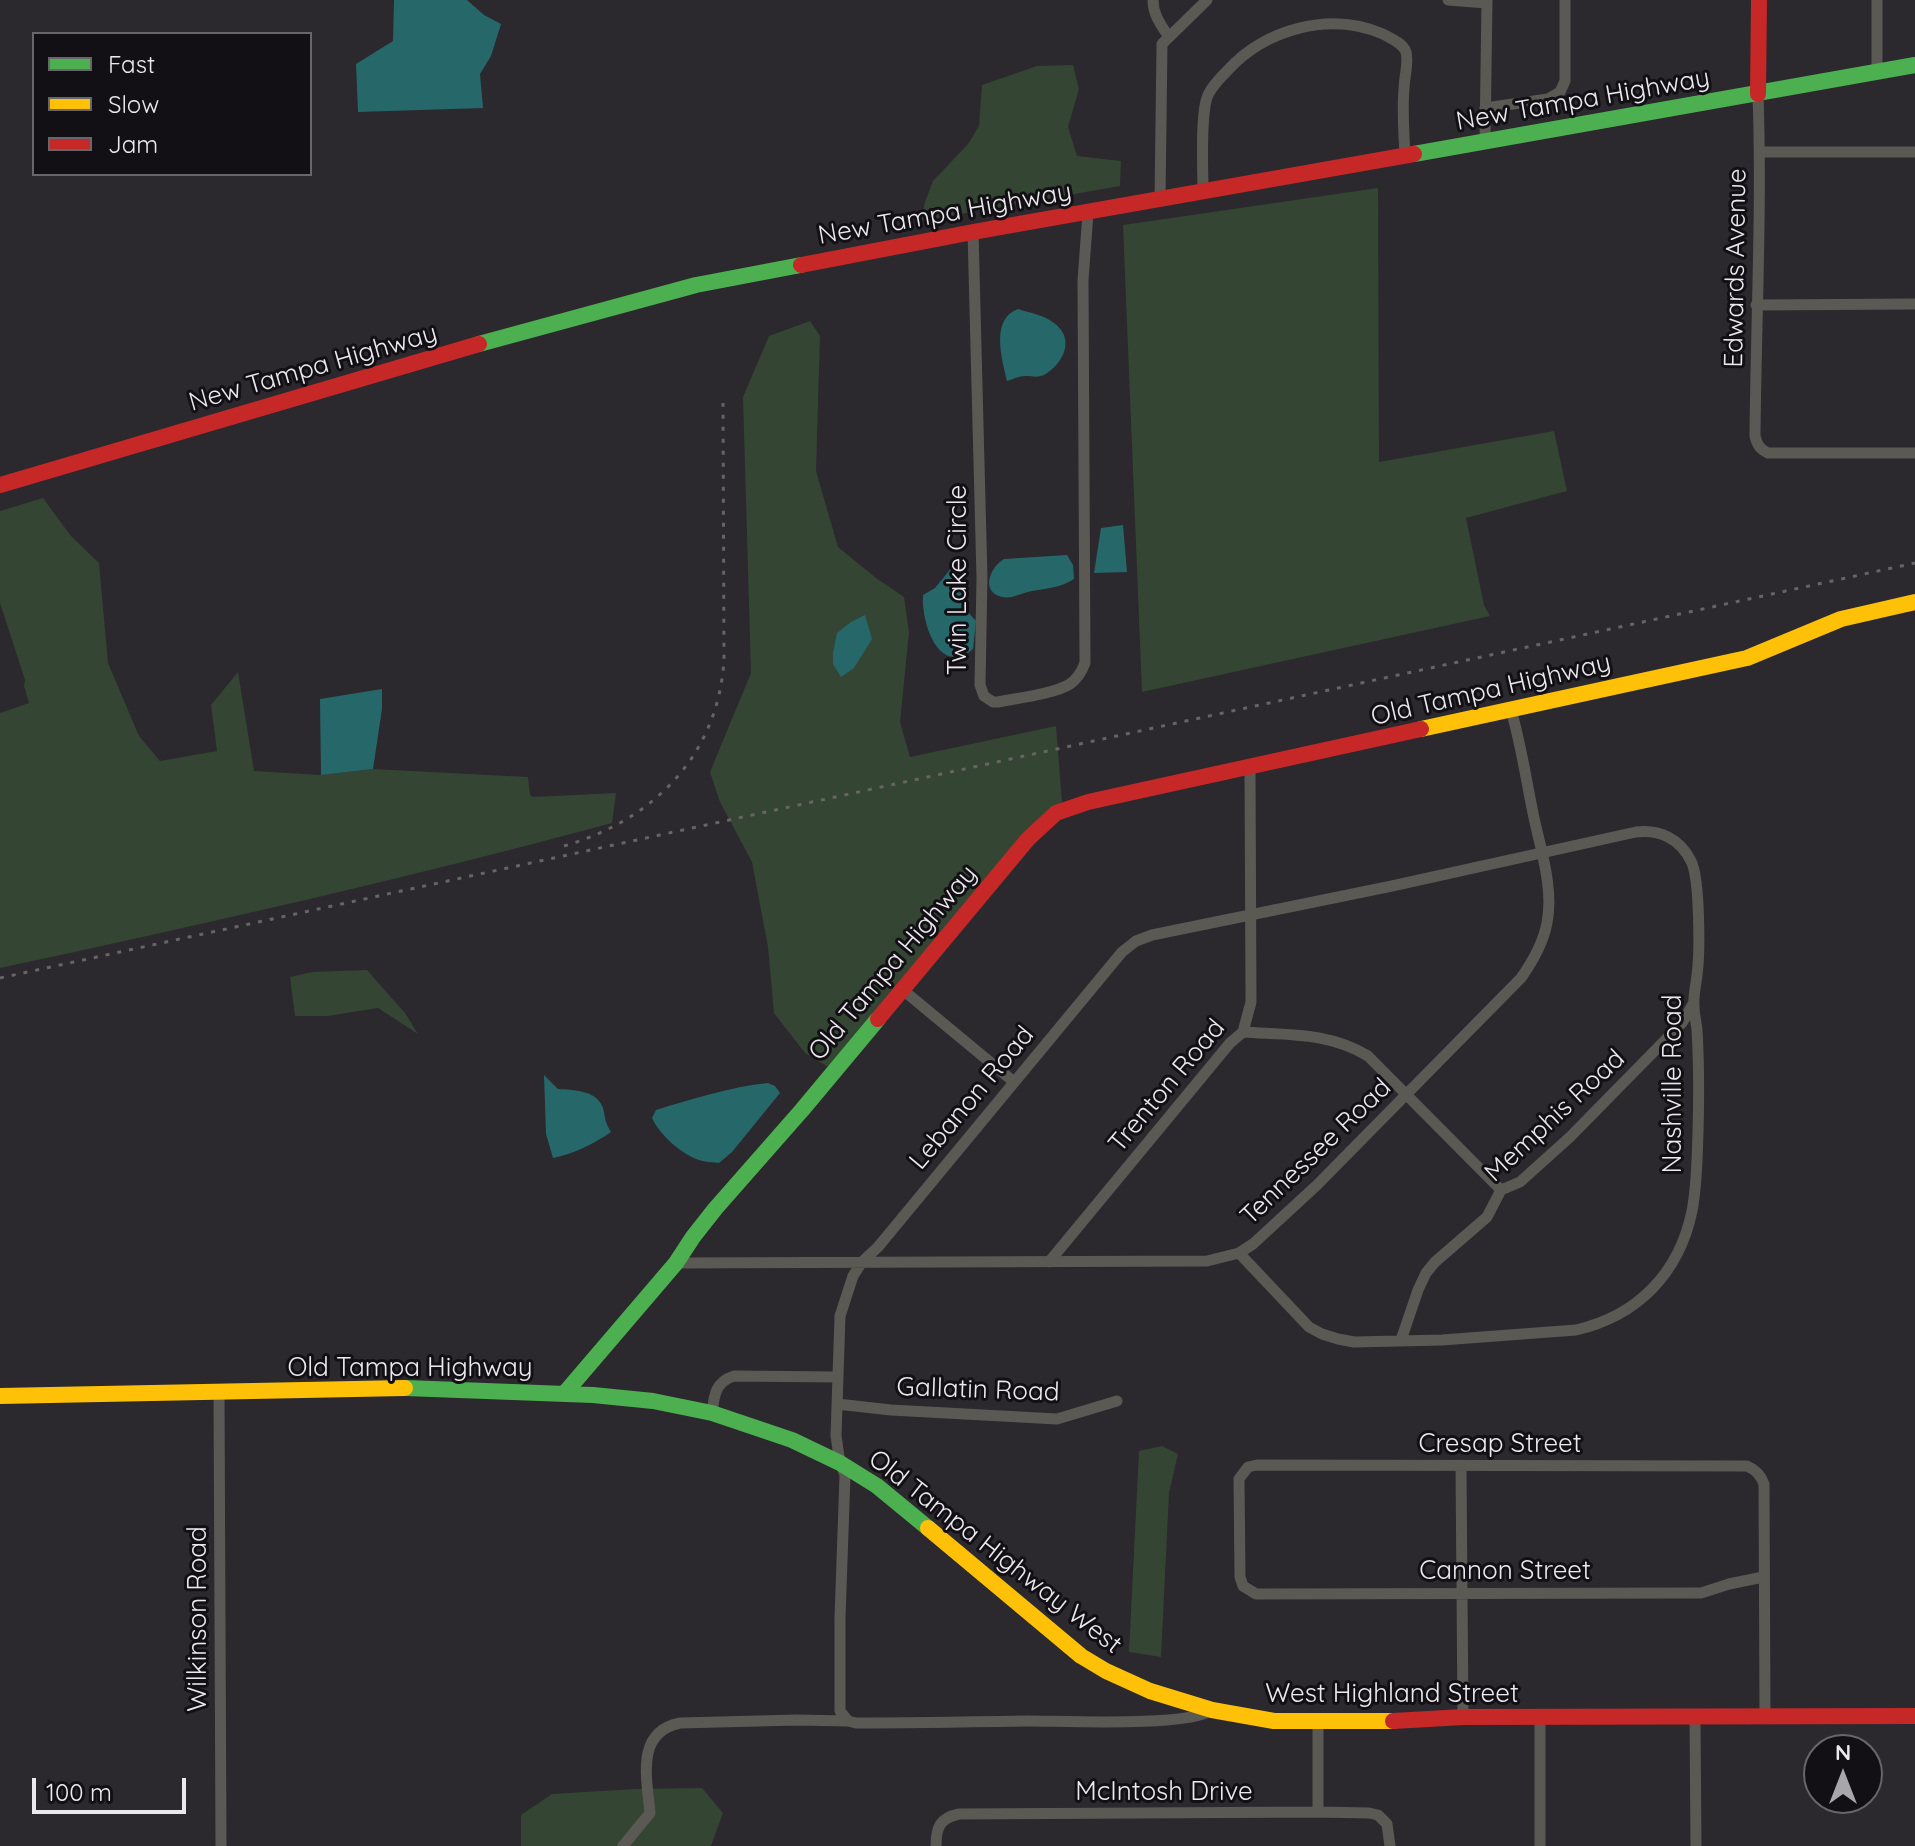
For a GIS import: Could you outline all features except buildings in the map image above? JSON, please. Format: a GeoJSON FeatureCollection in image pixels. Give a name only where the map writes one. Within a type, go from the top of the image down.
{"type":"FeatureCollection","features":[{"type":"Feature","properties":{"kind":"main road"},"geometry":{"type":"LineString","coordinates":[[1758,94],[1759,0]]}},
{"type":"Feature","properties":{"kind":"main road","name":"New Tampa Highway"},"geometry":{"type":"LineString","coordinates":[[0,485],[624,303],[756,272],[1915,65]]}},
{"type":"Feature","properties":{"kind":"main road","name":"Old Tampa Highway"},"geometry":{"type":"LineString","coordinates":[[0,1396],[431,1388],[564,1394],[676,1263],[715,1209],[802,1110],[1028,839],[1056,813],[1088,802],[1747,658],[1840,619],[1915,602]]}},
{"type":"Feature","properties":{"kind":"main road","name":"Old Tampa Highway West"},"geometry":{"type":"LineString","coordinates":[[564,1394],[653,1401],[712,1413],[792,1440],[840,1463],[877,1486],[1081,1656],[1150,1691],[1212,1710]]}},
{"type":"Feature","properties":{"kind":"main road","name":"West Highland Street"},"geometry":{"type":"LineString","coordinates":[[1212,1710],[1274,1721],[1398,1721],[1463,1717],[1915,1716]]}},
{"type":"Feature","properties":{"kind":"street"},"geometry":{"type":"LineString","coordinates":[[1153,0],[1153,10],[1169,37]]}},
{"type":"Feature","properties":{"kind":"street"},"geometry":{"type":"LineString","coordinates":[[1160,201],[1162,44],[1207,0]]}},
{"type":"Feature","properties":{"kind":"street"},"geometry":{"type":"LineString","coordinates":[[1448,0],[1487,2],[1485,141]]}},
{"type":"Feature","properties":{"kind":"street"},"geometry":{"type":"LineString","coordinates":[[1485,108],[1548,99],[1560,92],[1565,81],[1565,0]]}},
{"type":"Feature","properties":{"kind":"street"},"geometry":{"type":"LineString","coordinates":[[1877,0],[1877,72]]}},
{"type":"Feature","properties":{"kind":"street"},"geometry":{"type":"LineString","coordinates":[[1203,192],[1203,129],[1210,91],[1233,64],[1252,48],[1268,38],[1306,27],[1327,24],[1356,26],[1373,30],[1402,45],[1407,53],[1403,91],[1405,156]]}},
{"type":"Feature","properties":{"kind":"street","name":"Edwards Avenue"},"geometry":{"type":"LineString","coordinates":[[1758,94],[1757,443],[1760,449],[1768,453],[1915,453]]}},
{"type":"Feature","properties":{"kind":"street"},"geometry":{"type":"LineString","coordinates":[[1760,152],[1915,152]]}},
{"type":"Feature","properties":{"kind":"street","name":"Twin Lake Circle"},"geometry":{"type":"LineString","coordinates":[[973,232],[982,578],[980,685],[984,696],[998,702],[1059,689],[1071,683],[1085,663],[1083,280],[1088,213]]}},
{"type":"Feature","properties":{"kind":"street"},"geometry":{"type":"LineString","coordinates":[[1756,305],[1915,304]]}},
{"type":"Feature","properties":{"kind":"street","name":"Tennessee Road"},"geometry":{"type":"LineString","coordinates":[[676,1263],[1207,1261],[1239,1253],[1253,1244],[1406,1095],[1533,962],[1547,920],[1548,899],[1542,853],[1511,710]]}},
{"type":"Feature","properties":{"kind":"street","name":"Trenton Road"},"geometry":{"type":"LineString","coordinates":[[1049,1262],[1230,1043],[1243,1032],[1251,1002],[1250,768]]}},
{"type":"Feature","properties":{"kind":"street","name":"Nashville Road"},"geometry":{"type":"LineString","coordinates":[[1239,1253],[1309,1327],[1322,1334],[1354,1342],[1442,1340],[1576,1330],[1615,1317],[1640,1301],[1658,1283],[1685,1238],[1693,1206],[1699,1081],[1693,1004],[1698,973],[1695,870],[1690,858],[1672,838],[1646,831],[1542,853]]}},
{"type":"Feature","properties":{"kind":"street","name":"Lebanon Road"},"geometry":{"type":"LineString","coordinates":[[848,1721],[840,1711],[845,1475],[836,1436],[837,1377],[840,1316],[853,1276],[862,1262],[878,1247],[1122,952],[1136,941],[1152,935],[1542,853]]}},
{"type":"Feature","properties":{"kind":"street"},"geometry":{"type":"LineString","coordinates":[[903,990],[1014,1082]]}},
{"type":"Feature","properties":{"kind":"street","name":"Memphis Road"},"geometry":{"type":"LineString","coordinates":[[1401,1340],[1426,1273],[1454,1244],[1487,1217],[1501,1190],[1520,1182],[1570,1137],[1682,1023],[1693,1004]]}},
{"type":"Feature","properties":{"kind":"street"},"geometry":{"type":"LineString","coordinates":[[1243,1032],[1323,1037],[1368,1056],[1501,1190]]}},
{"type":"Feature","properties":{"kind":"street"},"geometry":{"type":"LineString","coordinates":[[712,1413],[715,1392],[726,1378],[837,1377]]}},
{"type":"Feature","properties":{"kind":"street","name":"Wilkinson Road"},"geometry":{"type":"LineString","coordinates":[[219,1392],[221,1846]]}},
{"type":"Feature","properties":{"kind":"street","name":"Gallatin Road"},"geometry":{"type":"LineString","coordinates":[[837,1404],[1057,1419],[1117,1401]]}},
{"type":"Feature","properties":{"kind":"street","name":"Cresap Street"},"geometry":{"type":"LineString","coordinates":[[1246,1589],[1240,1577],[1239,1479],[1248,1467],[1257,1465],[1747,1466],[1758,1473],[1764,1484],[1763,1577]]}},
{"type":"Feature","properties":{"kind":"street"},"geometry":{"type":"LineString","coordinates":[[1461,1467],[1463,1717]]}},
{"type":"Feature","properties":{"kind":"street"},"geometry":{"type":"LineString","coordinates":[[1763,1577],[1765,1716]]}},
{"type":"Feature","properties":{"kind":"street","name":"Cannon Street"},"geometry":{"type":"LineString","coordinates":[[1246,1589],[1256,1594],[1701,1593],[1763,1577]]}},
{"type":"Feature","properties":{"kind":"street","name":"West Highland Street"},"geometry":{"type":"LineString","coordinates":[[623,1846],[650,1813],[646,1759],[649,1748],[662,1729],[680,1723],[1111,1721],[1193,1718],[1212,1710]]}},
{"type":"Feature","properties":{"kind":"street"},"geometry":{"type":"LineString","coordinates":[[1540,1717],[1540,1846]]}},
{"type":"Feature","properties":{"kind":"street"},"geometry":{"type":"LineString","coordinates":[[1695,1717],[1696,1846]]}},
{"type":"Feature","properties":{"kind":"street"},"geometry":{"type":"LineString","coordinates":[[1318,1721],[1318,1812]]}},
{"type":"Feature","properties":{"kind":"street","name":"McIntosh Drive"},"geometry":{"type":"LineString","coordinates":[[936,1846],[939,1826],[951,1816],[959,1814],[1318,1812],[1378,1815],[1387,1824],[1390,1846]]}},
{"type":"Feature","properties":{"kind":"green space"},"geometry":{"type":"Polygon","coordinates":[[[1073,65],[1079,89],[1068,127],[1077,156],[1121,161],[1120,186],[921,221],[933,181],[968,144],[979,126],[982,85],[1037,66],[1073,65]]]}},
{"type":"Feature","properties":{"kind":"green space"},"geometry":{"type":"Polygon","coordinates":[[[1378,188],[1379,462],[1554,431],[1567,491],[1466,518],[1484,605],[1490,616],[1142,692],[1123,225],[1378,188]]]}},
{"type":"Feature","properties":{"kind":"green space"},"geometry":{"type":"Polygon","coordinates":[[[810,321],[820,336],[816,471],[838,547],[904,597],[909,632],[900,722],[910,757],[1056,726],[1062,802],[830,1068],[805,1053],[774,1013],[768,947],[752,862],[720,802],[710,772],[751,673],[743,397],[769,336],[810,321]]]}},
{"type":"Feature","properties":{"kind":"green space"},"geometry":{"type":"Polygon","coordinates":[[[43,498],[71,536],[99,563],[108,663],[139,736],[160,761],[217,751],[211,705],[238,672],[254,771],[321,775],[373,769],[528,777],[530,795],[533,797],[616,793],[612,823],[307,900],[0,968],[0,713],[29,703],[25,680],[0,603],[0,511],[43,498]]]}},
{"type":"Feature","properties":{"kind":"green space"},"geometry":{"type":"Polygon","coordinates":[[[367,970],[405,1013],[418,1034],[378,1008],[328,1016],[295,1016],[290,977],[312,972],[367,970]]]}},
{"type":"Feature","properties":{"kind":"green space"},"geometry":{"type":"Polygon","coordinates":[[[1162,1446],[1178,1454],[1169,1493],[1161,1657],[1129,1652],[1139,1451],[1162,1446]]]}},
{"type":"Feature","properties":{"kind":"green space"},"geometry":{"type":"Polygon","coordinates":[[[702,1788],[723,1813],[711,1846],[521,1846],[521,1815],[552,1794],[702,1788]]]}},
{"type":"Feature","properties":{"kind":"water"},"geometry":{"type":"Polygon","coordinates":[[[394,0],[467,0],[484,15],[501,24],[491,56],[480,74],[483,108],[358,112],[356,64],[393,41],[394,0]]]}},
{"type":"Feature","properties":{"kind":"water"},"geometry":{"type":"Polygon","coordinates":[[[1018,309],[1054,323],[1061,329],[1066,344],[1057,364],[1044,375],[1007,381],[1001,351],[1001,330],[1009,314],[1018,309]]]}},
{"type":"Feature","properties":{"kind":"water"},"geometry":{"type":"Polygon","coordinates":[[[1123,525],[1127,572],[1094,573],[1101,528],[1123,525]]]}},
{"type":"Feature","properties":{"kind":"water"},"geometry":{"type":"Polygon","coordinates":[[[1067,555],[1073,565],[1074,579],[1069,582],[1010,597],[1002,597],[991,590],[991,573],[1004,559],[1067,555]]]}},
{"type":"Feature","properties":{"kind":"water"},"geometry":{"type":"Polygon","coordinates":[[[953,566],[961,575],[967,611],[976,621],[973,649],[961,656],[941,652],[934,643],[923,606],[923,595],[935,588],[953,566]]]}},
{"type":"Feature","properties":{"kind":"water"},"geometry":{"type":"Polygon","coordinates":[[[865,615],[872,639],[854,668],[841,677],[833,664],[837,633],[865,615]]]}},
{"type":"Feature","properties":{"kind":"water"},"geometry":{"type":"Polygon","coordinates":[[[382,689],[373,769],[321,775],[320,699],[382,689]]]}},
{"type":"Feature","properties":{"kind":"water"},"geometry":{"type":"Polygon","coordinates":[[[544,1075],[558,1089],[584,1092],[596,1098],[611,1132],[583,1148],[553,1158],[546,1134],[544,1075]]]}},
{"type":"Feature","properties":{"kind":"water"},"geometry":{"type":"Polygon","coordinates":[[[768,1083],[780,1093],[732,1152],[719,1163],[699,1160],[678,1149],[652,1118],[656,1110],[725,1090],[768,1083]]]}},
{"type":"Feature","properties":{"kind":"railway"},"geometry":{"type":"LineString","coordinates":[[564,846],[626,819],[653,801],[676,779],[709,725],[719,694],[724,660],[723,403]]}},
{"type":"Feature","properties":{"kind":"railway"},"geometry":{"type":"LineString","coordinates":[[0,978],[1915,563]]}},
{"type":"Feature","properties":{"kind":"traffic: fast"},"geometry":{"type":"LineString","coordinates":[[1414,154],[1915,65]]}},
{"type":"Feature","properties":{"kind":"traffic: fast"},"geometry":{"type":"LineString","coordinates":[[479,344],[696,285],[801,265]]}},
{"type":"Feature","properties":{"kind":"traffic: fast"},"geometry":{"type":"LineString","coordinates":[[564,1394],[676,1263],[715,1209],[878,1019]]}},
{"type":"Feature","properties":{"kind":"traffic: fast"},"geometry":{"type":"LineString","coordinates":[[405,1388],[593,1395],[653,1401],[712,1413],[792,1440],[840,1463],[877,1486],[928,1528]]}},
{"type":"Feature","properties":{"kind":"traffic: slow"},"geometry":{"type":"LineString","coordinates":[[1421,729],[1747,658],[1841,619],[1915,602]]}},
{"type":"Feature","properties":{"kind":"traffic: slow"},"geometry":{"type":"LineString","coordinates":[[0,1396],[405,1388]]}},
{"type":"Feature","properties":{"kind":"traffic: slow"},"geometry":{"type":"LineString","coordinates":[[928,1528],[1081,1656],[1150,1691],[1212,1710],[1274,1721],[1393,1721]]}},
{"type":"Feature","properties":{"kind":"traffic: jam"},"geometry":{"type":"LineString","coordinates":[[1758,94],[1759,0]]}},
{"type":"Feature","properties":{"kind":"traffic: jam"},"geometry":{"type":"LineString","coordinates":[[801,265],[1414,154]]}},
{"type":"Feature","properties":{"kind":"traffic: jam"},"geometry":{"type":"LineString","coordinates":[[0,485],[479,344]]}},
{"type":"Feature","properties":{"kind":"traffic: jam"},"geometry":{"type":"LineString","coordinates":[[878,1019],[1028,839],[1056,813],[1088,802],[1421,729]]}},
{"type":"Feature","properties":{"kind":"traffic: jam"},"geometry":{"type":"LineString","coordinates":[[1393,1721],[1463,1717],[1915,1716]]}}]}
